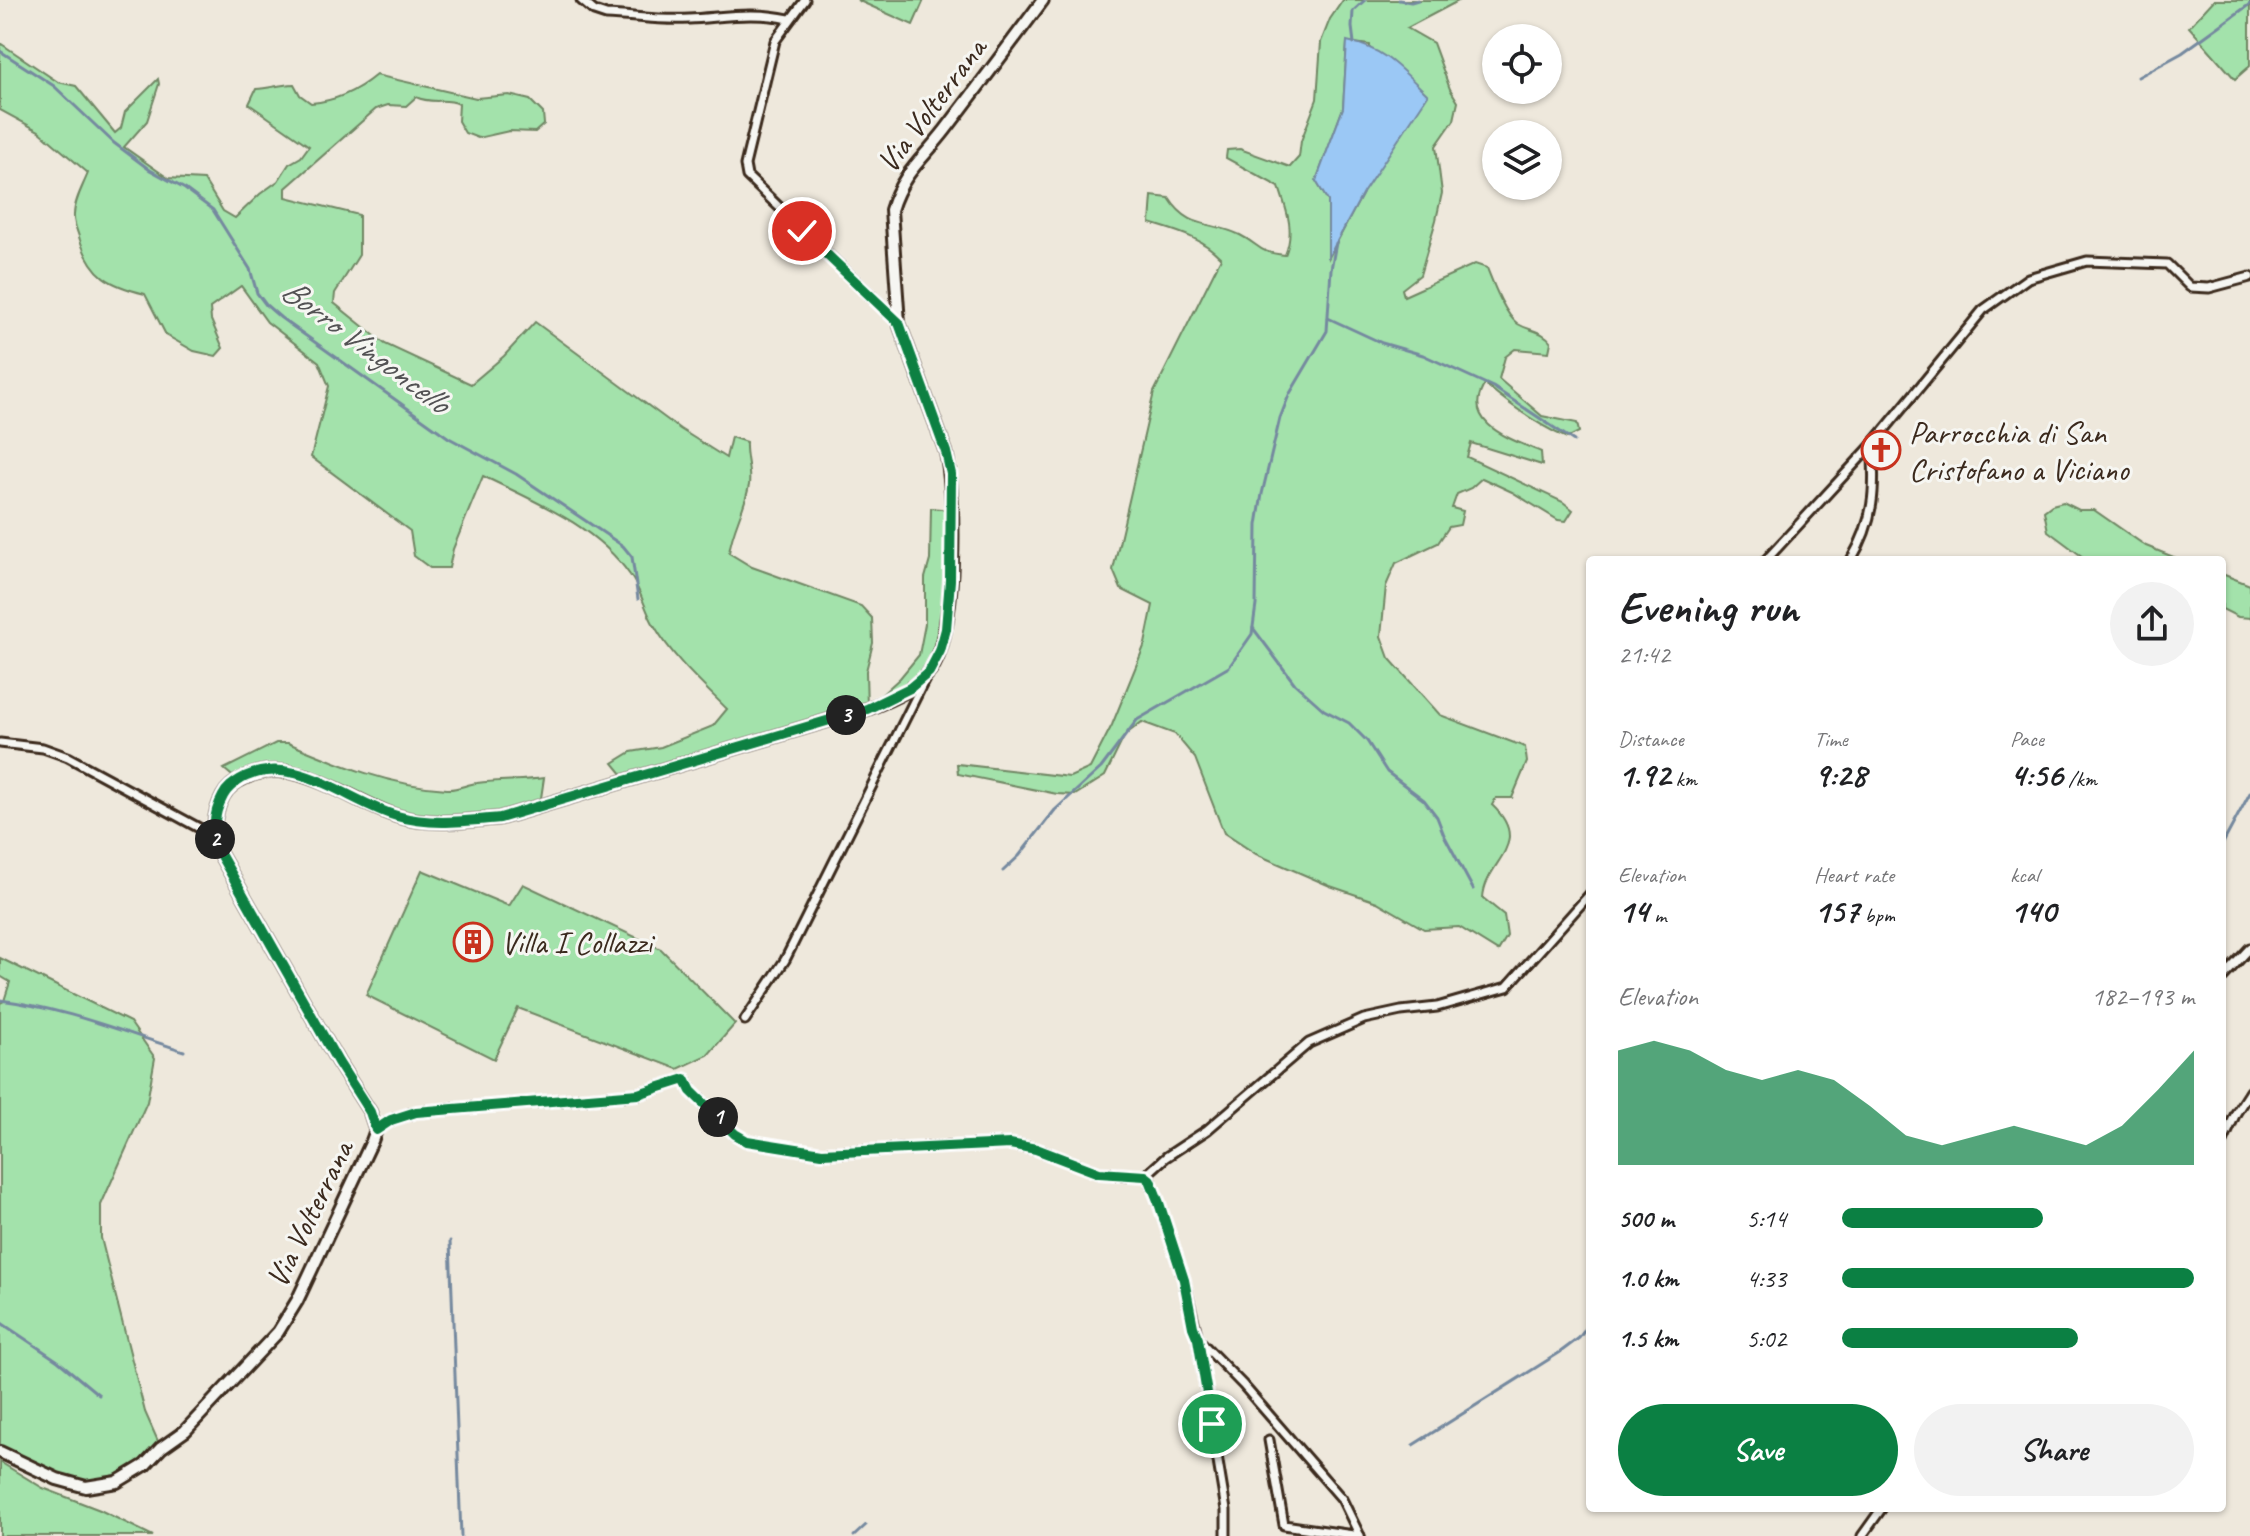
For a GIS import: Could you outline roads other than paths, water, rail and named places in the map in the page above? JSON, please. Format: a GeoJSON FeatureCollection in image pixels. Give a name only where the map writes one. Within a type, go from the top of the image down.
{"type":"FeatureCollection","features":[{"type":"Feature","properties":{"kind":"main road","name":"Via Volterrana"},"geometry":{"type":"LineString","coordinates":[[929,672],[940,651],[946,629],[950,580],[951,474],[946,452],[899,323],[891,210],[906,174],[943,134],[1043,0]]}},
{"type":"Feature","properties":{"kind":"main road"},"geometry":{"type":"LineString","coordinates":[[214,836],[214,821],[226,789],[252,774],[287,772],[317,780],[394,815],[418,821],[465,822],[500,818],[867,709],[910,688],[929,672]]}},
{"type":"Feature","properties":{"kind":"main road","name":"Via Volterrana"},"geometry":{"type":"LineString","coordinates":[[0,1452],[57,1479],[86,1487],[117,1482],[145,1465],[161,1448],[185,1431],[278,1332],[297,1301],[367,1156],[376,1130],[370,1112],[235,884],[214,836]]}},
{"type":"Feature","properties":{"kind":"street"},"geometry":{"type":"LineString","coordinates":[[581,0],[594,11],[606,15],[686,19],[737,13],[789,19]]}},
{"type":"Feature","properties":{"kind":"street"},"geometry":{"type":"LineString","coordinates":[[805,0],[775,41],[745,165],[747,176],[899,323]]}},
{"type":"Feature","properties":{"kind":"street"},"geometry":{"type":"LineString","coordinates":[[1770,556],[1872,445],[1983,310],[2028,278],[2087,261],[2167,264],[2190,287],[2209,288],[2250,277]]}},
{"type":"Feature","properties":{"kind":"street"},"geometry":{"type":"LineString","coordinates":[[1853,556],[1869,523],[1875,479],[1872,445]]}},
{"type":"Feature","properties":{"kind":"street","name":"Via Volterrana"},"geometry":{"type":"LineString","coordinates":[[745,1020],[785,960],[929,672]]}},
{"type":"Feature","properties":{"kind":"street"},"geometry":{"type":"LineString","coordinates":[[0,743],[43,748],[68,757],[214,836]]}},
{"type":"Feature","properties":{"kind":"street"},"geometry":{"type":"LineString","coordinates":[[1145,1176],[1166,1157],[1207,1130],[1309,1043],[1364,1019],[1437,1007],[1507,987],[1586,898]]}},
{"type":"Feature","properties":{"kind":"street"},"geometry":{"type":"LineString","coordinates":[[2226,974],[2250,948]]}},
{"type":"Feature","properties":{"kind":"street"},"geometry":{"type":"LineString","coordinates":[[376,1130],[391,1120],[416,1112],[638,1094],[685,1079],[691,1091],[735,1134],[747,1141],[822,1153],[1010,1144],[1036,1149],[1099,1173],[1145,1176],[1150,1180],[1159,1203],[1184,1280],[1198,1339],[1226,1510],[1226,1536]]}},
{"type":"Feature","properties":{"kind":"street"},"geometry":{"type":"LineString","coordinates":[[2226,1135],[2250,1091]]}},
{"type":"Feature","properties":{"kind":"street"},"geometry":{"type":"LineString","coordinates":[[1198,1339],[1243,1385],[1342,1499],[1360,1536]]}},
{"type":"Feature","properties":{"kind":"street"},"geometry":{"type":"LineString","coordinates":[[1269,1440],[1284,1525],[1360,1536]]}},
{"type":"Feature","properties":{"kind":"street"},"geometry":{"type":"LineString","coordinates":[[1862,1536],[1879,1512]]}},
{"type":"Feature","properties":{"kind":"water"},"geometry":{"type":"Polygon","coordinates":[[[1347,41],[1382,54],[1428,95],[1363,193],[1328,258],[1328,201],[1316,181],[1343,108],[1347,41]]]}},
{"type":"Feature","properties":{"kind":"waterway"},"geometry":{"type":"LineString","coordinates":[[1354,43],[1353,11],[1365,0]]}},
{"type":"Feature","properties":{"kind":"waterway"},"geometry":{"type":"LineString","coordinates":[[1399,0],[1418,0]]}},
{"type":"Feature","properties":{"kind":"waterway"},"geometry":{"type":"LineString","coordinates":[[2138,77],[2182,53],[2250,4]]}},
{"type":"Feature","properties":{"kind":"waterway","name":"Borro Vingoncello"},"geometry":{"type":"LineString","coordinates":[[0,51],[54,86],[114,143],[150,170],[185,189],[213,210],[250,269],[257,293],[281,318],[449,438],[516,474],[623,546],[632,557],[638,599]]}},
{"type":"Feature","properties":{"kind":"waterway"},"geometry":{"type":"LineString","coordinates":[[1003,871],[1019,856],[1055,810],[1101,768],[1137,720],[1229,667],[1252,634],[1256,605],[1257,525],[1262,494],[1280,418],[1289,395],[1327,331],[1336,243]]}},
{"type":"Feature","properties":{"kind":"waterway"},"geometry":{"type":"LineString","coordinates":[[1328,318],[1382,343],[1423,355],[1493,387],[1574,441]]}},
{"type":"Feature","properties":{"kind":"waterway"},"geometry":{"type":"LineString","coordinates":[[1253,628],[1295,684],[1324,710],[1349,723],[1367,741],[1387,772],[1424,800],[1437,817],[1473,889]]}},
{"type":"Feature","properties":{"kind":"waterway"},"geometry":{"type":"LineString","coordinates":[[2226,838],[2250,793]]}},
{"type":"Feature","properties":{"kind":"waterway"},"geometry":{"type":"LineString","coordinates":[[0,1000],[70,1015],[184,1051]]}},
{"type":"Feature","properties":{"kind":"waterway"},"geometry":{"type":"LineString","coordinates":[[450,1241],[461,1536]]}},
{"type":"Feature","properties":{"kind":"waterway"},"geometry":{"type":"LineString","coordinates":[[0,1322],[58,1361],[99,1395]]}},
{"type":"Feature","properties":{"kind":"waterway"},"geometry":{"type":"LineString","coordinates":[[1413,1445],[1559,1353],[1586,1328]]}},
{"type":"Feature","properties":{"kind":"waterway"},"geometry":{"type":"LineString","coordinates":[[854,1536],[866,1525]]}},
{"type":"Feature","properties":{"kind":"place","name":"Parrocchia di San Cristofano a Viciano"},"geometry":{"type":"Point","coordinates":[1881,450]}},
{"type":"Feature","properties":{"kind":"place","name":"Villa I Collazzi"},"geometry":{"type":"Point","coordinates":[473,942]}}]}
